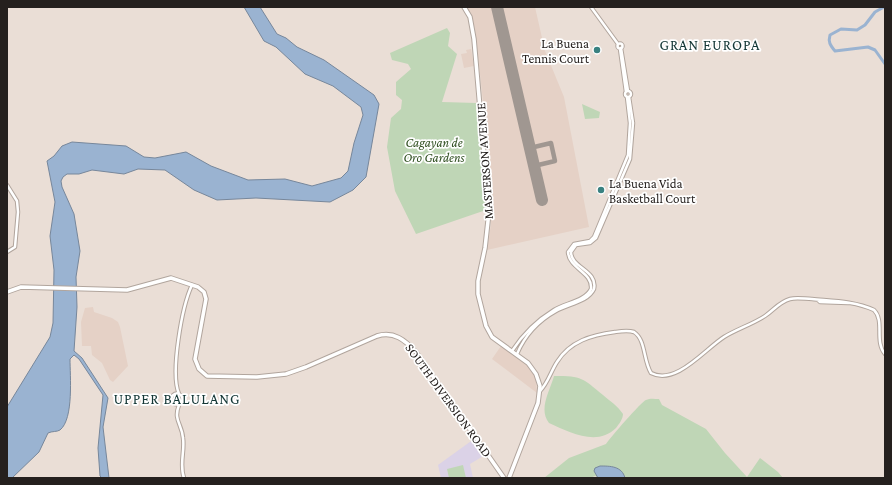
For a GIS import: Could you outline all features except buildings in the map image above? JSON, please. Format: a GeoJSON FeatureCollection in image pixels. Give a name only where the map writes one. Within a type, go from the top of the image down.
{"type":"FeatureCollection","features":[{"type":"Feature","properties":{"kind":"main road","name":"MASTERSON AVENUE"},"geometry":{"type":"LineString","coordinates":[[464,7],[470,17],[474,39],[489,208],[487,238],[478,281],[478,292],[488,331],[495,340],[528,363],[538,379],[540,391]]}},
{"type":"Feature","properties":{"kind":"main road","name":"SOUTH DIVERSION ROAD"},"geometry":{"type":"LineString","coordinates":[[7,292],[16,288],[34,287],[131,289],[171,278],[192,285],[201,289],[206,298],[195,356],[198,367],[204,374],[212,377],[277,376],[299,370],[377,336],[384,334],[397,336],[406,341],[416,352],[504,478]]}},
{"type":"Feature","properties":{"kind":"main road"},"geometry":{"type":"LineString","coordinates":[[509,478],[538,403],[540,391]]}},
{"type":"Feature","properties":{"kind":"street"},"geometry":{"type":"LineString","coordinates":[[512,351],[517,343],[552,310],[585,296],[590,292],[592,287],[590,281],[572,262],[568,252],[574,244],[593,239],[599,229],[628,155],[630,123],[628,97],[625,95],[627,92],[621,48],[622,45],[618,44],[591,7]]}},
{"type":"Feature","properties":{"kind":"street"},"geometry":{"type":"LineString","coordinates":[[7,185],[16,197],[18,212],[15,247],[7,252]]}},
{"type":"Feature","properties":{"kind":"street"},"geometry":{"type":"LineString","coordinates":[[184,478],[181,468],[184,438],[177,420],[177,410],[183,400],[177,389],[177,358],[182,316],[192,285]]}},
{"type":"Feature","properties":{"kind":"street"},"geometry":{"type":"LineString","coordinates":[[540,391],[557,362],[567,349],[576,342],[590,337],[615,332],[634,332],[641,340],[644,356],[650,372],[658,375],[666,375],[687,367],[725,337],[765,316],[773,307],[792,299],[846,302],[848,304],[870,308],[877,312],[879,342],[881,349],[885,354]]}},
{"type":"Feature","properties":{"kind":"street"},"geometry":{"type":"LineString","coordinates":[[517,354],[525,335]]}},
{"type":"Feature","properties":{"kind":"street"},"geometry":{"type":"LineString","coordinates":[[517,343],[521,345]]}},
{"type":"Feature","properties":{"kind":"street"},"geometry":{"type":"LineString","coordinates":[[177,389],[172,400],[177,410]]}},
{"type":"Feature","properties":{"kind":"street"},"geometry":{"type":"LineString","coordinates":[[174,395],[179,394]]}},
{"type":"Feature","properties":{"kind":"shaded area"},"geometry":{"type":"Polygon","coordinates":[[[466,7],[535,7],[545,51],[564,97],[589,227],[487,250],[491,224],[491,200],[483,101],[475,30],[472,17],[466,7]]]}},
{"type":"Feature","properties":{"kind":"shaded area"},"geometry":{"type":"Polygon","coordinates":[[[471,49],[474,66],[464,68],[461,54],[467,53],[466,50],[471,49]]]}},
{"type":"Feature","properties":{"kind":"shaded area"},"geometry":{"type":"Polygon","coordinates":[[[93,307],[94,312],[112,318],[118,322],[120,327],[128,366],[113,382],[110,380],[102,363],[92,355],[91,346],[82,346],[81,322],[85,308],[93,307]]]}},
{"type":"Feature","properties":{"kind":"shaded area"},"geometry":{"type":"Polygon","coordinates":[[[501,346],[526,363],[536,378],[537,393],[492,359],[501,346]]]}},
{"type":"Feature","properties":{"kind":"shaded area"},"geometry":{"type":"Polygon","coordinates":[[[474,439],[485,455],[470,464],[473,478],[441,478],[438,465],[474,439]]]}},
{"type":"Feature","properties":{"kind":"green space","name":"Cagayan de Oro Gardens"},"geometry":{"type":"Polygon","coordinates":[[[447,28],[450,33],[448,46],[457,54],[442,102],[477,103],[486,210],[416,234],[395,191],[387,147],[391,118],[401,109],[402,100],[396,95],[396,82],[411,69],[408,64],[392,60],[390,53],[447,28]]]}},
{"type":"Feature","properties":{"kind":"green space"},"geometry":{"type":"Polygon","coordinates":[[[582,104],[600,112],[599,118],[585,119],[582,104]]]}},
{"type":"Feature","properties":{"kind":"green space"},"geometry":{"type":"Polygon","coordinates":[[[554,376],[582,379],[618,408],[623,414],[622,420],[616,428],[608,434],[592,437],[574,434],[549,423],[546,418],[545,406],[554,376]]]}},
{"type":"Feature","properties":{"kind":"green space"},"geometry":{"type":"Polygon","coordinates":[[[649,399],[659,399],[662,405],[706,429],[747,477],[760,458],[778,472],[783,478],[600,478],[595,476],[590,478],[544,478],[569,458],[606,444],[643,402],[649,399]]]}},
{"type":"Feature","properties":{"kind":"green space"},"geometry":{"type":"Polygon","coordinates":[[[463,465],[466,478],[449,478],[447,469],[463,465]]]}},
{"type":"Feature","properties":{"kind":"water"},"geometry":{"type":"Polygon","coordinates":[[[244,7],[260,7],[277,34],[286,38],[297,47],[324,60],[374,95],[379,104],[366,177],[353,190],[330,202],[256,198],[217,200],[194,190],[165,170],[138,169],[124,174],[92,170],[79,174],[67,174],[63,177],[61,181],[62,187],[74,214],[80,251],[76,277],[77,307],[74,351],[82,358],[108,398],[103,427],[109,478],[102,478],[100,476],[98,448],[103,395],[79,359],[74,355],[70,359],[71,386],[69,407],[64,424],[60,430],[48,433],[39,452],[12,478],[7,478],[7,407],[50,337],[53,323],[54,270],[50,236],[55,202],[47,161],[54,156],[62,146],[72,142],[126,146],[144,157],[155,158],[186,152],[211,166],[248,180],[285,179],[312,186],[341,178],[348,171],[354,143],[363,115],[361,107],[333,86],[305,74],[276,47],[264,41],[244,7]]]}},
{"type":"Feature","properties":{"kind":"water"},"geometry":{"type":"Polygon","coordinates":[[[600,466],[618,469],[625,478],[598,478],[594,471],[595,468],[600,466]]]}},
{"type":"Feature","properties":{"kind":"waterway"},"geometry":{"type":"LineString","coordinates":[[884,7],[875,12],[865,25],[857,30],[841,29],[830,35],[829,42],[835,51],[868,47],[875,50],[885,64]]}},
{"type":"Feature","properties":{"kind":"taxiway"},"geometry":{"type":"LineString","coordinates":[[530,148],[551,143],[555,161],[534,166]]}},
{"type":"Feature","properties":{"kind":"runway"},"geometry":{"type":"LineString","coordinates":[[497,7],[542,200]]}},
{"type":"Feature","properties":{"kind":"place","name":"La Buena Tennis Court"},"geometry":{"type":"Point","coordinates":[597,50]}},
{"type":"Feature","properties":{"kind":"place","name":"La Buena Vida Basketball Court"},"geometry":{"type":"Point","coordinates":[601,190]}},
{"type":"Feature","properties":{"kind":"district","name":"GRAN EUROPA"},"geometry":{"type":"Point","coordinates":[710,45]}},
{"type":"Feature","properties":{"kind":"district","name":"UPPER BALULANG"},"geometry":{"type":"Point","coordinates":[177,399]}}]}
